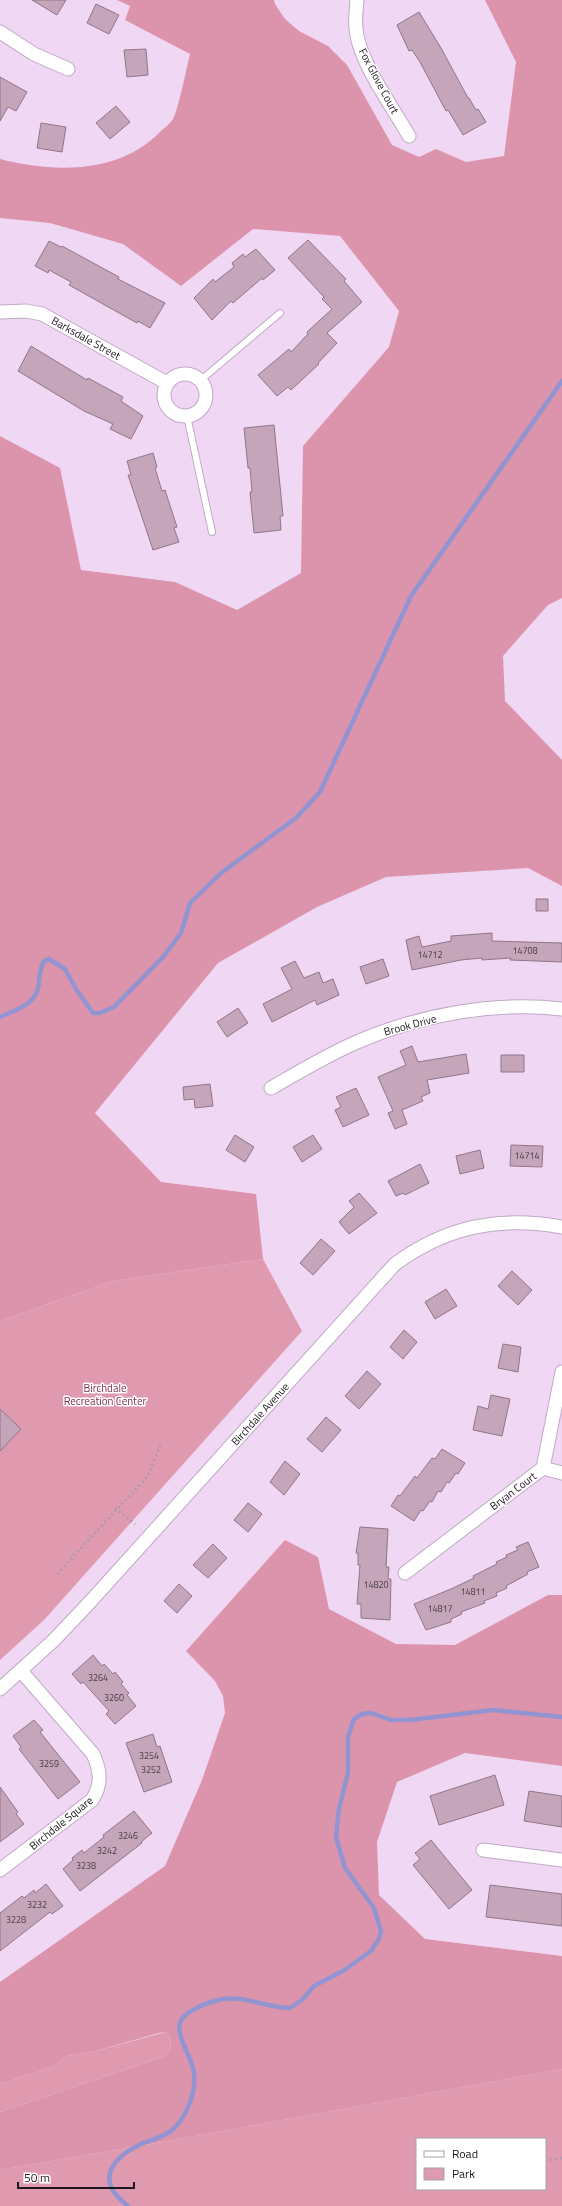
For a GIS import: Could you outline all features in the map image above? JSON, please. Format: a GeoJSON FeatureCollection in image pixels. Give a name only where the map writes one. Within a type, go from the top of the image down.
{"type":"FeatureCollection","features":[{"type":"Feature","properties":{"kind":"street","name":"Fox Glove Court"},"geometry":{"type":"LineString","coordinates":[[357,0],[355,23],[358,40],[364,57],[409,136]]}},
{"type":"Feature","properties":{"kind":"street"},"geometry":{"type":"LineString","coordinates":[[0,32],[34,54],[68,69]]}},
{"type":"Feature","properties":{"kind":"street","name":"Barksdale Street"},"geometry":{"type":"LineString","coordinates":[[0,312],[26,310],[42,314],[167,383]]}},
{"type":"Feature","properties":{"kind":"street"},"geometry":{"type":"LineString","coordinates":[[182,373],[189,374],[201,380],[206,393],[206,399],[199,411],[187,416],[174,413],[165,403],[164,389],[167,383],[176,375],[182,373]]}},
{"type":"Feature","properties":{"kind":"street","name":"Brook Drive"},"geometry":{"type":"LineString","coordinates":[[271,1088],[322,1058],[357,1041],[424,1019],[463,1012],[509,1008],[562,1009]]}},
{"type":"Feature","properties":{"kind":"street","name":"Birchdale Avenue"},"geometry":{"type":"LineString","coordinates":[[0,1689],[22,1671],[90,1602],[395,1264],[426,1244],[455,1232],[486,1224],[512,1222],[539,1223],[562,1227]]}},
{"type":"Feature","properties":{"kind":"street","name":"Bryan Court"},"geometry":{"type":"LineString","coordinates":[[405,1573],[543,1468],[562,1372]]}},
{"type":"Feature","properties":{"kind":"street"},"geometry":{"type":"LineString","coordinates":[[543,1468],[562,1473]]}},
{"type":"Feature","properties":{"kind":"street","name":"Birchdale Square"},"geometry":{"type":"LineString","coordinates":[[0,1870],[92,1800],[98,1791],[100,1781],[99,1770],[93,1754],[22,1671]]}},
{"type":"Feature","properties":{"kind":"street"},"geometry":{"type":"LineString","coordinates":[[483,1850],[562,1860]]}},
{"type":"Feature","properties":{"kind":"lane"},"geometry":{"type":"LineString","coordinates":[[201,380],[280,313]]}},
{"type":"Feature","properties":{"kind":"lane"},"geometry":{"type":"LineString","coordinates":[[187,416],[212,532]]}},
{"type":"Feature","properties":{"kind":"path"},"geometry":{"type":"LineString","coordinates":[[57,1574],[116,1508],[147,1477],[161,1443]]}},
{"type":"Feature","properties":{"kind":"path"},"geometry":{"type":"LineString","coordinates":[[116,1508],[135,1524]]}},
{"type":"Feature","properties":{"kind":"path"},"geometry":{"type":"LineString","coordinates":[[546,2161],[562,2158]]}},
{"type":"Feature","properties":{"kind":"green space","name":"Birchdale Recreation Center"},"geometry":{"type":"Polygon","coordinates":[[[263,1259],[302,1331],[44,1620],[0,1660],[0,1321],[113,1281],[263,1259]]]}},
{"type":"Feature","properties":{"kind":"green space"},"geometry":{"type":"Polygon","coordinates":[[[166,2032],[170,2036],[171,2048],[166,2056],[0,2112],[0,2084],[55,2066],[67,2056],[92,2052],[166,2032]]]}},
{"type":"Feature","properties":{"kind":"green space"},"geometry":{"type":"Polygon","coordinates":[[[562,2069],[562,2206],[0,2206],[0,2170],[196,2136],[562,2069]]]}},
{"type":"Feature","properties":{"kind":"shaded area"},"geometry":{"type":"Polygon","coordinates":[[[117,0],[274,0],[285,19],[299,31],[328,46],[347,65],[392,145],[419,157],[436,149],[466,162],[504,156],[516,62],[485,0],[562,0],[562,598],[548,605],[503,656],[505,701],[562,760],[562,886],[528,868],[386,877],[317,907],[218,963],[95,1113],[161,1182],[256,1194],[263,1259],[113,1281],[0,1321],[0,436],[60,468],[81,570],[175,582],[237,610],[301,573],[303,446],[389,347],[399,311],[340,236],[253,229],[181,286],[123,244],[50,223],[0,218],[0,159],[42,167],[64,168],[106,163],[125,156],[144,146],[173,119],[180,98],[190,54],[125,20],[130,6],[117,0]]]}},
{"type":"Feature","properties":{"kind":"shaded area"},"geometry":{"type":"Polygon","coordinates":[[[285,1540],[318,1557],[329,1609],[396,1644],[455,1645],[548,1595],[562,1595],[562,1766],[465,1753],[397,1782],[377,1842],[379,1895],[425,1939],[562,1956],[562,2069],[196,2136],[0,2170],[0,2112],[166,2056],[171,2048],[170,2036],[166,2032],[159,2033],[92,2052],[67,2056],[55,2066],[0,2084],[0,1982],[165,1866],[202,1780],[225,1713],[223,1696],[215,1681],[186,1651],[285,1540]]]}},
{"type":"Feature","properties":{"kind":"building"},"geometry":{"type":"Polygon","coordinates":[[[32,0],[66,0],[57,15],[32,0]]]}},
{"type":"Feature","properties":{"kind":"building"},"geometry":{"type":"Polygon","coordinates":[[[96,4],[119,15],[109,34],[87,23],[96,4]]]}},
{"type":"Feature","properties":{"kind":"building"},"geometry":{"type":"Polygon","coordinates":[[[419,12],[441,48],[468,98],[476,110],[478,109],[486,122],[463,135],[448,110],[446,111],[420,62],[412,50],[409,51],[397,25],[419,12]]]}},
{"type":"Feature","properties":{"kind":"building"},"geometry":{"type":"Polygon","coordinates":[[[146,49],[148,75],[127,77],[124,50],[146,49]]]}},
{"type":"Feature","properties":{"kind":"building"},"geometry":{"type":"Polygon","coordinates":[[[0,77],[27,92],[16,111],[8,107],[0,121],[0,77]]]}},
{"type":"Feature","properties":{"kind":"building"},"geometry":{"type":"Polygon","coordinates":[[[116,106],[130,122],[110,139],[96,123],[116,106]]]}},
{"type":"Feature","properties":{"kind":"building"},"geometry":{"type":"Polygon","coordinates":[[[41,123],[66,127],[62,152],[37,148],[41,123]]]}},
{"type":"Feature","properties":{"kind":"building"},"geometry":{"type":"Polygon","coordinates":[[[308,240],[346,279],[344,281],[362,302],[327,333],[337,343],[318,363],[319,364],[291,390],[288,387],[277,396],[258,375],[289,349],[291,352],[308,334],[307,332],[332,309],[322,299],[324,297],[288,258],[308,240]]]}},
{"type":"Feature","properties":{"kind":"building"},"geometry":{"type":"Polygon","coordinates":[[[49,241],[61,247],[62,246],[119,277],[118,279],[165,303],[150,328],[138,321],[137,323],[69,285],[71,282],[49,270],[48,273],[35,266],[49,241]]]}},
{"type":"Feature","properties":{"kind":"building"},"geometry":{"type":"Polygon","coordinates":[[[256,249],[275,270],[263,280],[262,278],[233,303],[231,301],[212,320],[194,298],[213,279],[215,282],[234,267],[232,263],[243,254],[245,257],[256,249]]]}},
{"type":"Feature","properties":{"kind":"building"},"geometry":{"type":"Polygon","coordinates":[[[31,346],[87,380],[88,378],[123,397],[121,401],[143,416],[131,439],[110,429],[113,424],[84,411],[18,371],[31,346]]]}},
{"type":"Feature","properties":{"kind":"building"},"geometry":{"type":"Polygon","coordinates":[[[274,425],[283,516],[280,516],[281,530],[254,533],[250,492],[252,492],[250,468],[248,468],[244,428],[274,425]]]}},
{"type":"Feature","properties":{"kind":"building"},"geometry":{"type":"Polygon","coordinates":[[[153,453],[157,467],[155,468],[162,491],[165,490],[177,527],[174,528],[179,542],[153,550],[128,475],[131,475],[127,461],[153,453]]]}},
{"type":"Feature","properties":{"kind":"building"},"geometry":{"type":"Polygon","coordinates":[[[536,899],[548,899],[548,911],[536,911],[536,899]]]}},
{"type":"Feature","properties":{"kind":"building"},"geometry":{"type":"Polygon","coordinates":[[[492,933],[492,941],[562,943],[562,962],[510,960],[511,958],[482,960],[482,958],[461,960],[412,970],[406,940],[419,936],[422,947],[451,941],[451,936],[492,933]]]}},
{"type":"Feature","properties":{"kind":"building"},"geometry":{"type":"Polygon","coordinates":[[[383,959],[389,976],[366,984],[360,967],[383,959]]]}},
{"type":"Feature","properties":{"kind":"building"},"geometry":{"type":"Polygon","coordinates":[[[295,961],[304,978],[319,972],[323,983],[333,979],[339,995],[317,1005],[315,1000],[272,1022],[263,1004],[292,989],[281,968],[295,961]]]}},
{"type":"Feature","properties":{"kind":"building"},"geometry":{"type":"Polygon","coordinates":[[[238,1008],[248,1023],[227,1037],[217,1022],[238,1008]]]}},
{"type":"Feature","properties":{"kind":"building"},"geometry":{"type":"Polygon","coordinates":[[[412,1046],[418,1062],[466,1054],[469,1073],[427,1080],[430,1093],[421,1097],[423,1101],[402,1110],[407,1124],[395,1129],[388,1113],[393,1111],[378,1077],[406,1065],[400,1051],[412,1046]]]}},
{"type":"Feature","properties":{"kind":"building"},"geometry":{"type":"Polygon","coordinates":[[[501,1055],[524,1055],[524,1072],[501,1072],[501,1055]]]}},
{"type":"Feature","properties":{"kind":"building"},"geometry":{"type":"Polygon","coordinates":[[[210,1084],[213,1106],[195,1108],[194,1099],[184,1100],[183,1087],[210,1084]]]}},
{"type":"Feature","properties":{"kind":"building"},"geometry":{"type":"Polygon","coordinates":[[[356,1088],[369,1115],[343,1127],[335,1110],[341,1107],[336,1097],[356,1088]]]}},
{"type":"Feature","properties":{"kind":"building"},"geometry":{"type":"Polygon","coordinates":[[[235,1135],[254,1147],[245,1162],[226,1150],[235,1135]]]}},
{"type":"Feature","properties":{"kind":"building"},"geometry":{"type":"Polygon","coordinates":[[[313,1135],[322,1149],[302,1162],[293,1147],[313,1135]]]}},
{"type":"Feature","properties":{"kind":"building"},"geometry":{"type":"Polygon","coordinates":[[[511,1145],[543,1146],[542,1167],[510,1166],[511,1145]]]}},
{"type":"Feature","properties":{"kind":"building"},"geometry":{"type":"Polygon","coordinates":[[[480,1150],[484,1168],[460,1174],[456,1156],[480,1150]]]}},
{"type":"Feature","properties":{"kind":"building"},"geometry":{"type":"Polygon","coordinates":[[[420,1164],[429,1183],[405,1195],[403,1193],[396,1196],[388,1181],[420,1164]]]}},
{"type":"Feature","properties":{"kind":"building"},"geometry":{"type":"Polygon","coordinates":[[[359,1193],[377,1213],[349,1234],[339,1222],[354,1207],[349,1201],[359,1193]]]}},
{"type":"Feature","properties":{"kind":"building"},"geometry":{"type":"Polygon","coordinates":[[[321,1239],[335,1251],[313,1275],[300,1263],[321,1239]]]}},
{"type":"Feature","properties":{"kind":"building"},"geometry":{"type":"Polygon","coordinates":[[[512,1271],[532,1290],[518,1305],[498,1286],[512,1271]]]}},
{"type":"Feature","properties":{"kind":"building"},"geometry":{"type":"Polygon","coordinates":[[[446,1289],[457,1306],[435,1319],[425,1302],[446,1289]]]}},
{"type":"Feature","properties":{"kind":"building"},"geometry":{"type":"Polygon","coordinates":[[[404,1330],[417,1342],[403,1359],[390,1347],[404,1330]]]}},
{"type":"Feature","properties":{"kind":"building"},"geometry":{"type":"Polygon","coordinates":[[[503,1344],[521,1347],[518,1372],[498,1368],[503,1344]]]}},
{"type":"Feature","properties":{"kind":"building"},"geometry":{"type":"Polygon","coordinates":[[[367,1371],[381,1384],[359,1409],[345,1396],[367,1371]]]}},
{"type":"Feature","properties":{"kind":"building"},"geometry":{"type":"Polygon","coordinates":[[[491,1395],[510,1399],[502,1436],[473,1430],[478,1406],[488,1409],[491,1395]]]}},
{"type":"Feature","properties":{"kind":"building"},"geometry":{"type":"Polygon","coordinates":[[[0,1409],[21,1429],[0,1451],[0,1409]]]}},
{"type":"Feature","properties":{"kind":"building"},"geometry":{"type":"Polygon","coordinates":[[[326,1417],[341,1430],[322,1452],[307,1439],[326,1417]]]}},
{"type":"Feature","properties":{"kind":"building"},"geometry":{"type":"Polygon","coordinates":[[[442,1449],[465,1463],[458,1474],[456,1473],[449,1483],[447,1482],[441,1492],[438,1491],[432,1502],[430,1501],[423,1511],[421,1510],[414,1521],[391,1506],[398,1495],[400,1496],[415,1476],[417,1478],[432,1458],[435,1459],[442,1449]]]}},
{"type":"Feature","properties":{"kind":"building"},"geometry":{"type":"Polygon","coordinates":[[[285,1461],[300,1474],[284,1495],[270,1482],[285,1461]]]}},
{"type":"Feature","properties":{"kind":"building"},"geometry":{"type":"Polygon","coordinates":[[[248,1503],[262,1514],[248,1532],[234,1520],[248,1503]]]}},
{"type":"Feature","properties":{"kind":"building"},"geometry":{"type":"Polygon","coordinates":[[[360,1527],[388,1529],[386,1567],[389,1567],[388,1579],[391,1579],[390,1620],[361,1618],[361,1604],[357,1604],[360,1565],[358,1565],[358,1553],[356,1553],[360,1527]]]}},
{"type":"Feature","properties":{"kind":"building"},"geometry":{"type":"Polygon","coordinates":[[[528,1542],[539,1567],[527,1572],[528,1574],[506,1586],[507,1588],[496,1593],[497,1596],[484,1601],[485,1603],[461,1612],[462,1614],[451,1619],[451,1622],[426,1630],[414,1604],[474,1578],[473,1576],[497,1564],[496,1562],[507,1557],[506,1555],[518,1550],[516,1547],[528,1542]]]}},
{"type":"Feature","properties":{"kind":"building"},"geometry":{"type":"Polygon","coordinates":[[[213,1544],[227,1558],[208,1578],[193,1565],[213,1544]]]}},
{"type":"Feature","properties":{"kind":"building"},"geometry":{"type":"Polygon","coordinates":[[[179,1584],[192,1596],[177,1613],[164,1601],[179,1584]]]}},
{"type":"Feature","properties":{"kind":"building"},"geometry":{"type":"Polygon","coordinates":[[[93,1655],[102,1666],[104,1664],[113,1674],[115,1672],[123,1682],[121,1684],[129,1693],[127,1695],[136,1706],[115,1724],[106,1714],[109,1711],[83,1682],[81,1684],[72,1674],[93,1655]]]}},
{"type":"Feature","properties":{"kind":"building"},"geometry":{"type":"Polygon","coordinates":[[[34,1720],[43,1730],[40,1732],[80,1782],[58,1799],[19,1749],[21,1747],[13,1736],[34,1720]]]}},
{"type":"Feature","properties":{"kind":"building"},"geometry":{"type":"Polygon","coordinates":[[[153,1734],[157,1747],[160,1746],[172,1782],[144,1792],[126,1743],[153,1734]]]}},
{"type":"Feature","properties":{"kind":"building"},"geometry":{"type":"Polygon","coordinates":[[[495,1775],[504,1805],[439,1825],[430,1796],[495,1775]]]}},
{"type":"Feature","properties":{"kind":"building"},"geometry":{"type":"Polygon","coordinates":[[[0,1787],[18,1812],[16,1814],[24,1824],[0,1842],[0,1787]]]}},
{"type":"Feature","properties":{"kind":"building"},"geometry":{"type":"Polygon","coordinates":[[[529,1791],[562,1796],[562,1827],[524,1821],[529,1791]]]}},
{"type":"Feature","properties":{"kind":"building"},"geometry":{"type":"Polygon","coordinates":[[[134,1811],[152,1833],[141,1842],[142,1843],[80,1891],[63,1869],[73,1860],[72,1858],[82,1850],[84,1853],[104,1837],[103,1835],[134,1811]]]}},
{"type":"Feature","properties":{"kind":"building"},"geometry":{"type":"Polygon","coordinates":[[[431,1840],[472,1890],[449,1909],[413,1865],[420,1859],[415,1853],[431,1840]]]}},
{"type":"Feature","properties":{"kind":"building"},"geometry":{"type":"Polygon","coordinates":[[[46,1884],[63,1906],[52,1914],[50,1912],[0,1951],[0,1913],[22,1896],[24,1898],[34,1890],[35,1893],[46,1884]]]}},
{"type":"Feature","properties":{"kind":"building"},"geometry":{"type":"Polygon","coordinates":[[[490,1885],[562,1894],[562,1926],[486,1917],[490,1885]]]}},
{"type":"Feature","properties":{"kind":"waterway"},"geometry":{"type":"LineString","coordinates":[[0,1017],[23,1007],[33,999],[38,988],[42,964],[44,961],[49,959],[65,969],[76,989],[93,1013],[100,1013],[114,1007],[163,957],[181,933],[190,903],[221,873],[296,818],[320,792],[411,596],[562,381]]}},
{"type":"Feature","properties":{"kind":"waterway"},"geometry":{"type":"LineString","coordinates":[[128,2206],[118,2197],[112,2188],[110,2172],[114,2165],[120,2157],[139,2145],[170,2132],[182,2118],[191,2100],[194,2086],[194,2073],[179,2030],[180,2023],[184,2016],[204,2004],[224,1999],[240,1999],[290,2008],[302,2000],[314,1986],[343,1971],[371,1951],[379,1939],[381,1931],[374,1908],[345,1868],[336,1837],[339,1809],[348,1773],[348,1737],[354,1719],[362,1714],[371,1713],[391,1720],[410,1720],[493,1710],[562,1717]]}}]}
